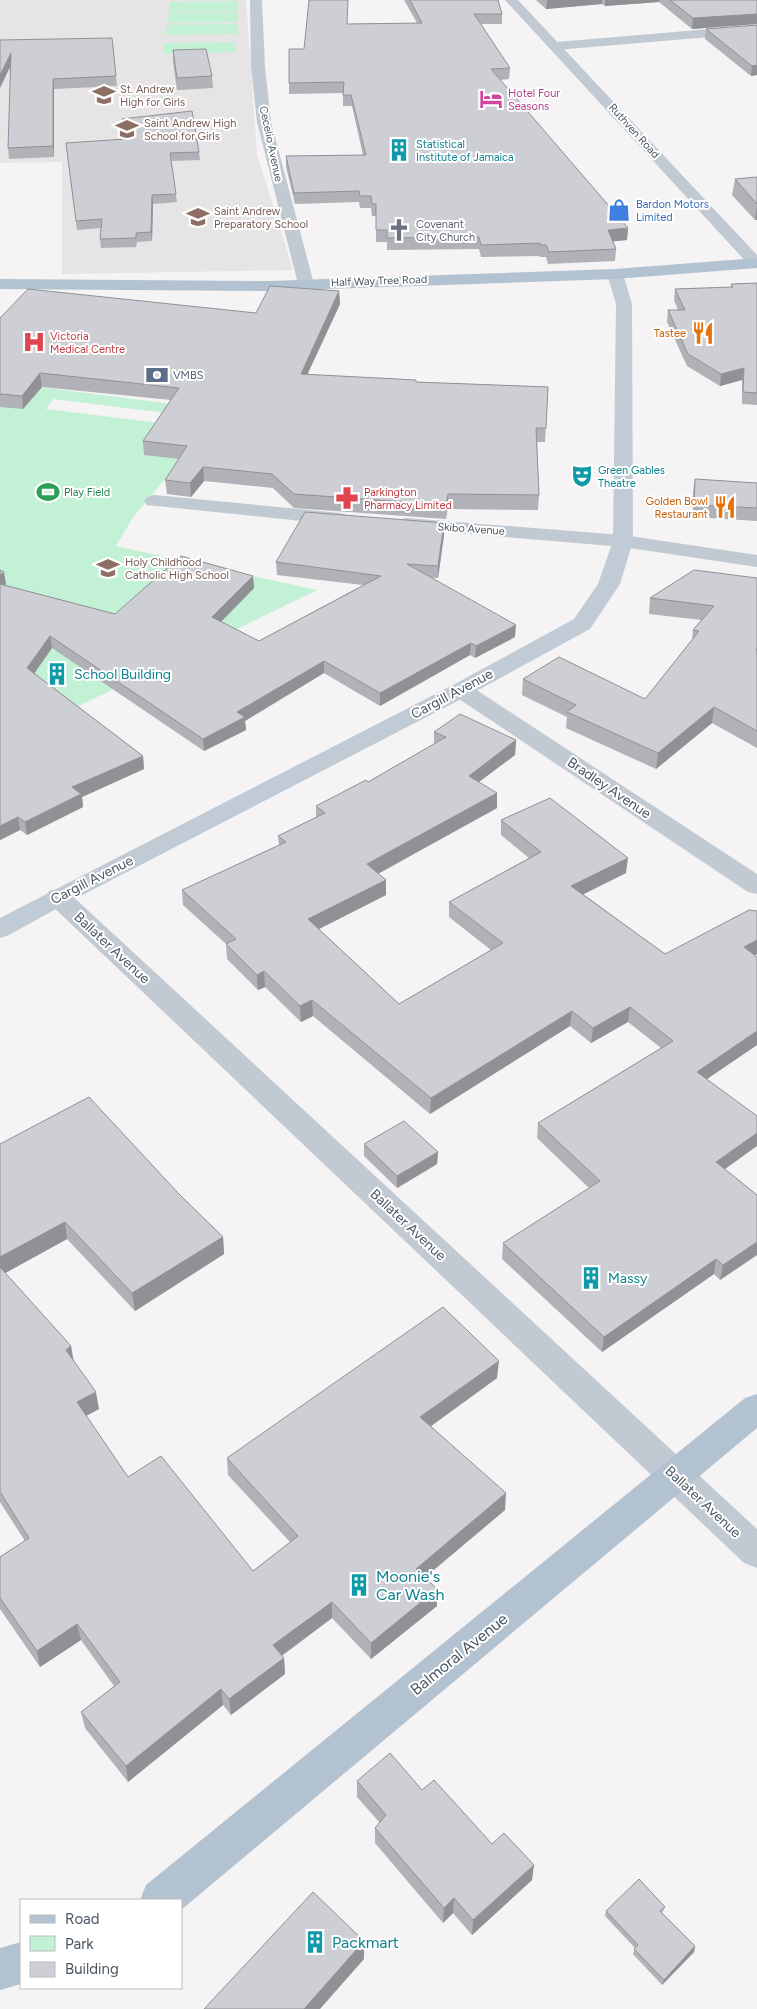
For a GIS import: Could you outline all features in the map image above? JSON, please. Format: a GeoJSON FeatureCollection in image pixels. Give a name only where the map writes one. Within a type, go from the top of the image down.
{"type":"FeatureCollection","features":[{"type":"Feature","properties":{"kind":"main road","name":"Half Way Tree Road"},"geometry":{"type":"LineString","coordinates":[[0,284],[269,286],[615,274],[756,263]]}},
{"type":"Feature","properties":{"kind":"main road","name":"Cargill Avenue"},"geometry":{"type":"LineString","coordinates":[[0,930],[58,897],[461,690],[582,624],[609,584],[623,541],[624,304],[615,274]]}},
{"type":"Feature","properties":{"kind":"main road","name":"Balmoral Avenue"},"geometry":{"type":"LineString","coordinates":[[162,1899],[757,1408]]}},
{"type":"Feature","properties":{"kind":"main road"},"geometry":{"type":"LineString","coordinates":[[0,1969],[20,1963]]}},
{"type":"Feature","properties":{"kind":"street","name":"Cecelio Avenue"},"geometry":{"type":"LineString","coordinates":[[256,0],[258,67],[264,122],[306,284]]}},
{"type":"Feature","properties":{"kind":"street","name":"Ruthven Road"},"geometry":{"type":"LineString","coordinates":[[512,0],[756,263]]}},
{"type":"Feature","properties":{"kind":"street"},"geometry":{"type":"LineString","coordinates":[[556,46],[757,29]]}},
{"type":"Feature","properties":{"kind":"street"},"geometry":{"type":"LineString","coordinates":[[154,501],[272,514],[360,521]]}},
{"type":"Feature","properties":{"kind":"street","name":"Skibo Avenue"},"geometry":{"type":"LineString","coordinates":[[389,523],[623,541],[757,561]]}},
{"type":"Feature","properties":{"kind":"street","name":"Bradley Avenue"},"geometry":{"type":"LineString","coordinates":[[461,690],[757,886]]}},
{"type":"Feature","properties":{"kind":"street","name":"Ballater Avenue"},"geometry":{"type":"LineString","coordinates":[[58,897],[757,1552]]}},
{"type":"Feature","properties":{"kind":"shaded area","name":"Saint Andrew High School for Girls"},"geometry":{"type":"Polygon","coordinates":[[[0,0],[246,0],[257,154],[293,270],[62,274],[62,162],[0,163],[0,0]]]}},
{"type":"Feature","properties":{"kind":"green space"},"geometry":{"type":"Polygon","coordinates":[[[238,1],[238,11],[169,12],[170,2],[238,1]]]}},
{"type":"Feature","properties":{"kind":"green space"},"geometry":{"type":"Polygon","coordinates":[[[237,12],[238,22],[167,23],[169,13],[237,12]]]}},
{"type":"Feature","properties":{"kind":"green space"},"geometry":{"type":"Polygon","coordinates":[[[237,24],[237,34],[166,35],[167,25],[237,24]]]}},
{"type":"Feature","properties":{"kind":"green space"},"geometry":{"type":"Polygon","coordinates":[[[236,42],[236,52],[163,54],[164,43],[236,42]]]}},
{"type":"Feature","properties":{"kind":"green space","name":"Holy Childhood Catholic High School"},"geometry":{"type":"Polygon","coordinates":[[[0,382],[188,406],[207,429],[134,516],[116,546],[317,590],[21,734],[0,582],[0,382]],[[53,399],[46,409],[168,424],[174,414],[53,399]]]}},
{"type":"Feature","properties":{"kind":"building"},"geometry":{"type":"Polygon","coordinates":[[[309,0],[348,0],[347,24],[422,23],[410,0],[498,0],[502,14],[474,14],[510,68],[491,69],[628,228],[608,230],[616,249],[549,252],[546,245],[540,245],[540,243],[481,245],[479,237],[387,238],[387,230],[376,230],[376,204],[372,204],[371,196],[360,196],[359,191],[294,193],[286,156],[366,155],[351,95],[343,95],[344,82],[289,83],[289,49],[304,49],[309,0]]]}},
{"type":"Feature","properties":{"kind":"building"},"geometry":{"type":"Polygon","coordinates":[[[670,0],[757,0],[757,14],[693,18],[670,0]]]}},
{"type":"Feature","properties":{"kind":"building"},"geometry":{"type":"Polygon","coordinates":[[[757,25],[757,65],[752,66],[706,29],[757,25]]]}},
{"type":"Feature","properties":{"kind":"building"},"geometry":{"type":"Polygon","coordinates":[[[112,38],[116,76],[53,79],[53,146],[8,148],[11,53],[0,75],[0,40],[112,38]]]}},
{"type":"Feature","properties":{"kind":"building"},"geometry":{"type":"Polygon","coordinates":[[[206,49],[212,76],[177,78],[173,50],[206,49]]]}},
{"type":"Feature","properties":{"kind":"building"},"geometry":{"type":"Polygon","coordinates":[[[192,111],[199,152],[170,153],[176,194],[152,195],[151,232],[136,233],[136,238],[100,239],[102,219],[76,221],[66,143],[126,139],[122,119],[192,111]]]}},
{"type":"Feature","properties":{"kind":"building"},"geometry":{"type":"Polygon","coordinates":[[[757,177],[757,204],[735,179],[757,177]]]}},
{"type":"Feature","properties":{"kind":"building"},"geometry":{"type":"Polygon","coordinates":[[[757,283],[757,393],[743,392],[744,368],[721,374],[688,354],[668,310],[685,310],[675,289],[733,287],[731,284],[757,283]]]}},
{"type":"Feature","properties":{"kind":"building"},"geometry":{"type":"Polygon","coordinates":[[[270,286],[339,291],[301,374],[416,380],[416,382],[548,387],[546,428],[536,428],[539,495],[448,494],[446,505],[294,494],[272,474],[203,467],[190,483],[165,480],[187,446],[143,441],[179,388],[40,373],[22,396],[0,394],[0,318],[28,289],[256,313],[270,286]]]}},
{"type":"Feature","properties":{"kind":"building"},"geometry":{"type":"Polygon","coordinates":[[[695,479],[757,483],[757,508],[694,505],[695,479]]]}},
{"type":"Feature","properties":{"kind":"building"},"geometry":{"type":"Polygon","coordinates":[[[305,512],[444,523],[438,566],[407,564],[516,625],[476,646],[471,643],[380,693],[324,661],[237,712],[245,717],[203,739],[50,636],[27,668],[143,756],[72,787],[81,794],[25,822],[18,817],[0,826],[0,584],[115,614],[181,556],[253,576],[212,617],[259,641],[381,576],[276,562],[305,512]]]}},
{"type":"Feature","properties":{"kind":"building"},"geometry":{"type":"Polygon","coordinates":[[[694,570],[757,578],[757,731],[714,707],[658,753],[567,712],[576,705],[523,679],[559,657],[645,699],[699,631],[693,630],[714,606],[650,598],[694,570]]]}},
{"type":"Feature","properties":{"kind":"building"},"geometry":{"type":"Polygon","coordinates":[[[460,714],[516,740],[469,776],[497,793],[367,864],[386,880],[308,919],[399,1004],[503,943],[449,902],[541,852],[501,820],[550,798],[628,858],[571,886],[665,954],[749,910],[757,911],[757,940],[744,947],[757,957],[757,1031],[697,1072],[757,1116],[757,1133],[716,1162],[757,1195],[757,1242],[723,1265],[716,1259],[604,1337],[503,1243],[600,1181],[538,1123],[673,1041],[630,1007],[593,1028],[572,1011],[431,1098],[312,1000],[300,1006],[264,971],[257,975],[226,944],[236,939],[182,890],[286,842],[278,836],[325,813],[316,806],[366,780],[368,782],[446,737],[434,732],[460,714]]]}},
{"type":"Feature","properties":{"kind":"building"},"geometry":{"type":"Polygon","coordinates":[[[89,1097],[179,1194],[223,1237],[132,1293],[65,1222],[0,1257],[0,1144],[89,1097]]]}},
{"type":"Feature","properties":{"kind":"building"},"geometry":{"type":"Polygon","coordinates":[[[404,1121],[438,1152],[397,1176],[364,1144],[404,1121]]]}},
{"type":"Feature","properties":{"kind":"building"},"geometry":{"type":"Polygon","coordinates":[[[0,1267],[71,1346],[66,1350],[96,1392],[77,1402],[128,1477],[161,1456],[253,1571],[298,1536],[227,1458],[443,1307],[499,1361],[420,1417],[506,1493],[416,1569],[437,1589],[371,1643],[332,1602],[273,1645],[284,1658],[229,1699],[221,1689],[126,1766],[81,1712],[120,1682],[77,1624],[37,1651],[0,1598],[0,1557],[29,1538],[0,1492],[0,1267]]]}},
{"type":"Feature","properties":{"kind":"building"},"geometry":{"type":"Polygon","coordinates":[[[390,1753],[422,1790],[434,1780],[492,1844],[504,1833],[534,1865],[473,1920],[454,1898],[444,1908],[375,1828],[386,1815],[357,1781],[390,1753]]]}},
{"type":"Feature","properties":{"kind":"building"},"geometry":{"type":"Polygon","coordinates":[[[639,1879],[665,1907],[660,1911],[695,1946],[664,1980],[634,1949],[638,1945],[606,1911],[639,1879]]]}},
{"type":"Feature","properties":{"kind":"building","name":"Packmart"},"geometry":{"type":"Polygon","coordinates":[[[313,1892],[364,1941],[304,2009],[204,2009],[313,1892]]]}},
{"type":"Feature","properties":{"kind":"place","name":"St. Andrew High for Girls"},"geometry":{"type":"Point","coordinates":[104,95]}},
{"type":"Feature","properties":{"kind":"place","name":"Hotel Four Seasons"},"geometry":{"type":"Point","coordinates":[491,99]}},
{"type":"Feature","properties":{"kind":"place","name":"Saint Andrew High School for Girls"},"geometry":{"type":"Point","coordinates":[127,129]}},
{"type":"Feature","properties":{"kind":"place","name":"Statistical Institute of Jamaica"},"geometry":{"type":"Point","coordinates":[399,150]}},
{"type":"Feature","properties":{"kind":"place","name":"Bardon Motors Limited"},"geometry":{"type":"Point","coordinates":[619,210]}},
{"type":"Feature","properties":{"kind":"place","name":"Saint Andrew Preparatory School"},"geometry":{"type":"Point","coordinates":[198,217]}},
{"type":"Feature","properties":{"kind":"place","name":"Covenant City Church"},"geometry":{"type":"Point","coordinates":[399,230]}},
{"type":"Feature","properties":{"kind":"place","name":"Tastee"},"geometry":{"type":"Point","coordinates":[703,333]}},
{"type":"Feature","properties":{"kind":"place","name":"Victoria Medical Centre"},"geometry":{"type":"Point","coordinates":[34,342]}},
{"type":"Feature","properties":{"kind":"place","name":"VMBS"},"geometry":{"type":"Point","coordinates":[157,375]}},
{"type":"Feature","properties":{"kind":"place","name":"Green Gables Theatre"},"geometry":{"type":"Point","coordinates":[582,476]}},
{"type":"Feature","properties":{"kind":"place","name":"Play Field"},"geometry":{"type":"Point","coordinates":[48,492]}},
{"type":"Feature","properties":{"kind":"place","name":"Parkington Pharmacy Limited"},"geometry":{"type":"Point","coordinates":[347,498]}},
{"type":"Feature","properties":{"kind":"place","name":"Golden Bowl Restaurant"},"geometry":{"type":"Point","coordinates":[725,507]}},
{"type":"Feature","properties":{"kind":"place","name":"Holy Childhood Catholic High School"},"geometry":{"type":"Point","coordinates":[108,568]}},
{"type":"Feature","properties":{"kind":"place","name":"School Building"},"geometry":{"type":"Point","coordinates":[57,674]}},
{"type":"Feature","properties":{"kind":"place","name":"Massy"},"geometry":{"type":"Point","coordinates":[591,1278]}},
{"type":"Feature","properties":{"kind":"place","name":"Moonie's Car Wash"},"geometry":{"type":"Point","coordinates":[359,1585]}},
{"type":"Feature","properties":{"kind":"place","name":"Packmart"},"geometry":{"type":"Point","coordinates":[315,1942]}}]}
